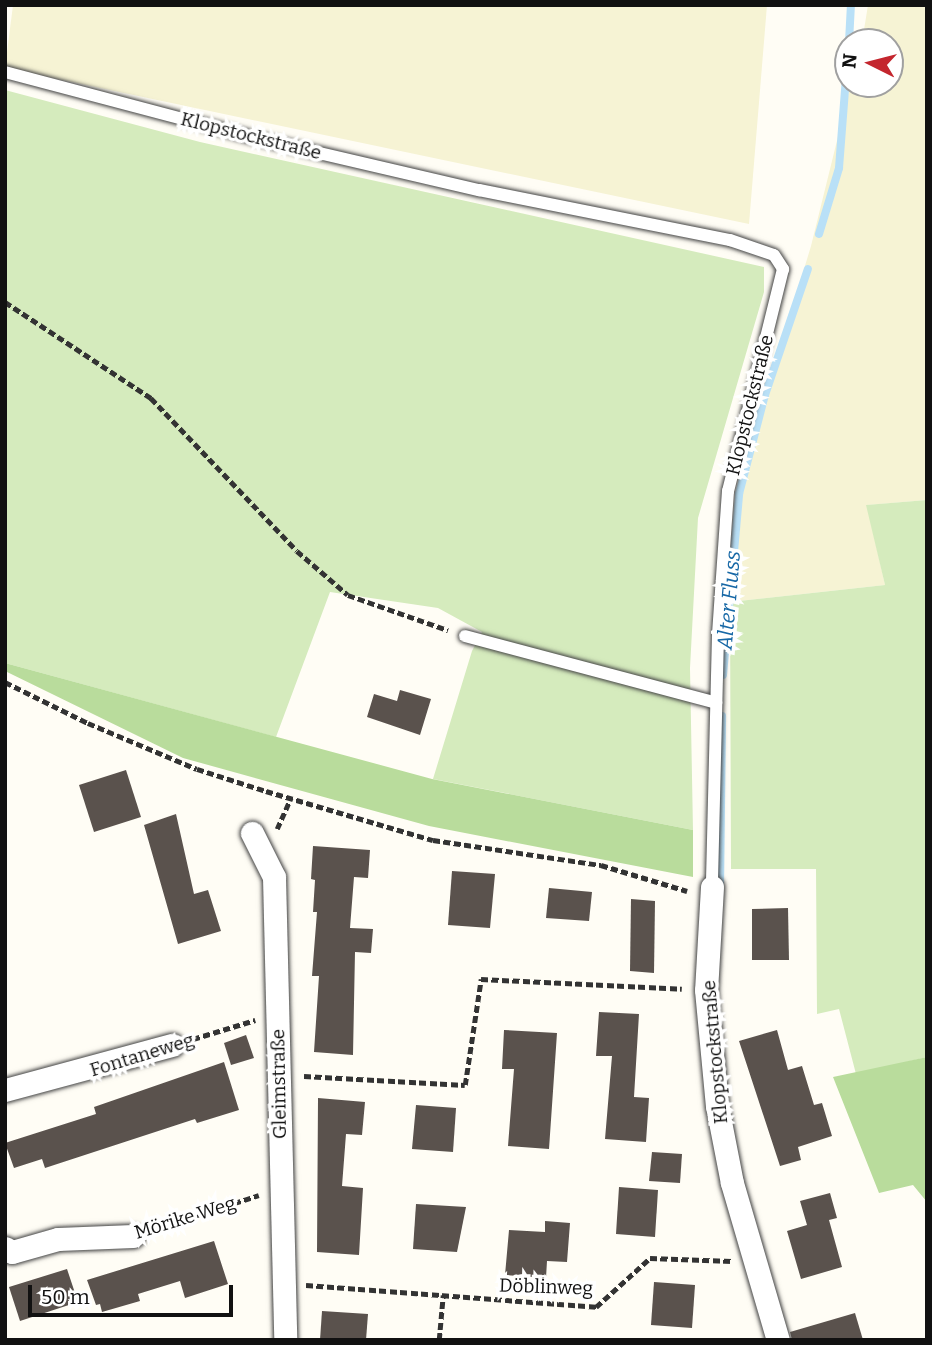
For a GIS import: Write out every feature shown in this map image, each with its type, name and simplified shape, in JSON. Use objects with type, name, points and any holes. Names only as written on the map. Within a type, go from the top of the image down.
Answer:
[{"type":"street","name":"Gleimstraße","points":[[252,833],[274,877],[285,1340]]},
{"type":"street","name":"Klopstockstraße","points":[[712,892],[706,990],[717,1107],[732,1183],[778,1340]]},
{"type":"street","name":"Fontaneweg","points":[[5,1090],[172,1045]]},
{"type":"street","name":"Mörike Weg","points":[[5,1248],[12,1252],[58,1239],[133,1236]]},
{"type":"lane","name":"Klopstockstraße","points":[[5,72],[258,139],[479,190],[730,240],[774,255],[783,269],[728,492],[716,703],[712,892]]},
{"type":"lane","points":[[465,636],[716,703]]},
{"type":"path","points":[[5,302],[151,398],[297,551],[348,595],[465,636]]},
{"type":"path","points":[[5,682],[136,744],[266,791],[433,840],[601,865],[712,892]]},
{"type":"path","points":[[278,1074],[465,1085],[481,979],[706,990]]},
{"type":"path","name":"Fontaneweg","points":[[172,1045],[277,1014]]},
{"type":"path","name":"Mörike Weg","points":[[133,1236],[282,1188]]},
{"type":"path","name":"Döblinweg","points":[[284,1283],[597,1307],[650,1258],[755,1262]]},
{"type":"path","points":[[439,1340],[443,1295]]},
{"type":"shaded area","points":[[13,5],[767,5],[749,224],[5,68]]},
{"type":"shaded area","points":[[868,5],[927,5],[927,500],[867,505],[885,585],[730,602],[737,490],[811,246],[848,98],[904,98],[904,28],[864,28]]},
{"type":"green space","points":[[5,90],[200,142],[764,267],[764,292],[698,518],[690,668],[693,830],[433,779],[472,651],[482,632],[438,608],[330,592],[276,737],[5,663]]},
{"type":"green space","points":[[927,500],[927,1057],[856,1074],[839,1009],[817,1014],[816,869],[731,869],[730,602],[885,585],[866,505]]},
{"type":"green space","points":[[5,663],[432,779],[693,830],[693,877],[429,826],[183,758],[5,671]]},
{"type":"green space","points":[[927,1057],[927,1202],[913,1185],[879,1193],[833,1077]]},
{"type":"building","points":[[400,690],[431,699],[420,735],[367,717],[374,694],[397,701]]},
{"type":"building","points":[[126,770],[141,817],[94,832],[79,785]]},
{"type":"building","points":[[176,814],[194,894],[208,890],[221,931],[178,944],[144,825]]},
{"type":"building","points":[[313,846],[370,850],[368,878],[354,877],[350,928],[373,929],[371,953],[355,952],[353,1055],[314,1052],[319,976],[312,976],[317,912],[313,912],[315,880],[311,879]]},
{"type":"building","points":[[452,871],[495,874],[490,928],[448,925]]},
{"type":"building","points":[[549,888],[592,892],[589,921],[546,918]]},
{"type":"building","points":[[631,899],[655,901],[654,973],[630,971]]},
{"type":"building","points":[[788,908],[789,960],[752,960],[752,909]]},
{"type":"building","points":[[599,1012],[639,1014],[634,1097],[649,1098],[646,1142],[605,1139],[612,1056],[596,1056]]},
{"type":"building","points":[[504,1030],[557,1033],[549,1149],[508,1146],[514,1069],[502,1069]]},
{"type":"building","points":[[777,1030],[788,1070],[802,1066],[814,1105],[822,1103],[832,1136],[798,1147],[801,1160],[780,1166],[739,1041]]},
{"type":"building","points":[[246,1035],[254,1058],[231,1065],[224,1043]]},
{"type":"building","points":[[224,1062],[239,1110],[197,1123],[195,1119],[45,1168],[42,1159],[14,1168],[5,1143],[96,1114],[94,1107]]},
{"type":"building","points":[[318,1098],[365,1102],[362,1135],[346,1134],[342,1186],[363,1188],[359,1255],[317,1252]]},
{"type":"building","points":[[416,1105],[456,1108],[453,1152],[412,1149]]},
{"type":"building","points":[[652,1152],[682,1154],[680,1183],[649,1181]]},
{"type":"building","points":[[619,1187],[658,1190],[655,1237],[616,1234]]},
{"type":"building","points":[[830,1193],[837,1218],[829,1220],[842,1267],[801,1279],[787,1231],[807,1225],[800,1201]]},
{"type":"building","points":[[416,1204],[466,1207],[457,1252],[413,1249]]},
{"type":"building","points":[[545,1221],[570,1223],[567,1262],[547,1261],[546,1278],[505,1275],[509,1230],[545,1232]]},
{"type":"building","points":[[214,1241],[228,1284],[185,1298],[180,1281],[138,1294],[140,1301],[102,1312],[100,1304],[96,1305],[87,1280]]},
{"type":"building","points":[[67,1269],[78,1302],[20,1321],[9,1287]]},
{"type":"building","points":[[654,1282],[695,1285],[692,1328],[651,1325]]},
{"type":"building","points":[[322,1311],[368,1314],[366,1340],[320,1340]]},
{"type":"building","points":[[855,1313],[863,1340],[792,1340],[790,1332]]},
{"type":"waterway","points":[[850,28],[851,5]]},
{"type":"waterway","points":[[819,234],[839,168],[844,98]]},
{"type":"waterway","name":"Alter Fluss","points":[[723,675],[739,494],[765,395],[808,269]]},
{"type":"waterway","name":"Alter Fluss","points":[[720,889],[722,716]]}]
